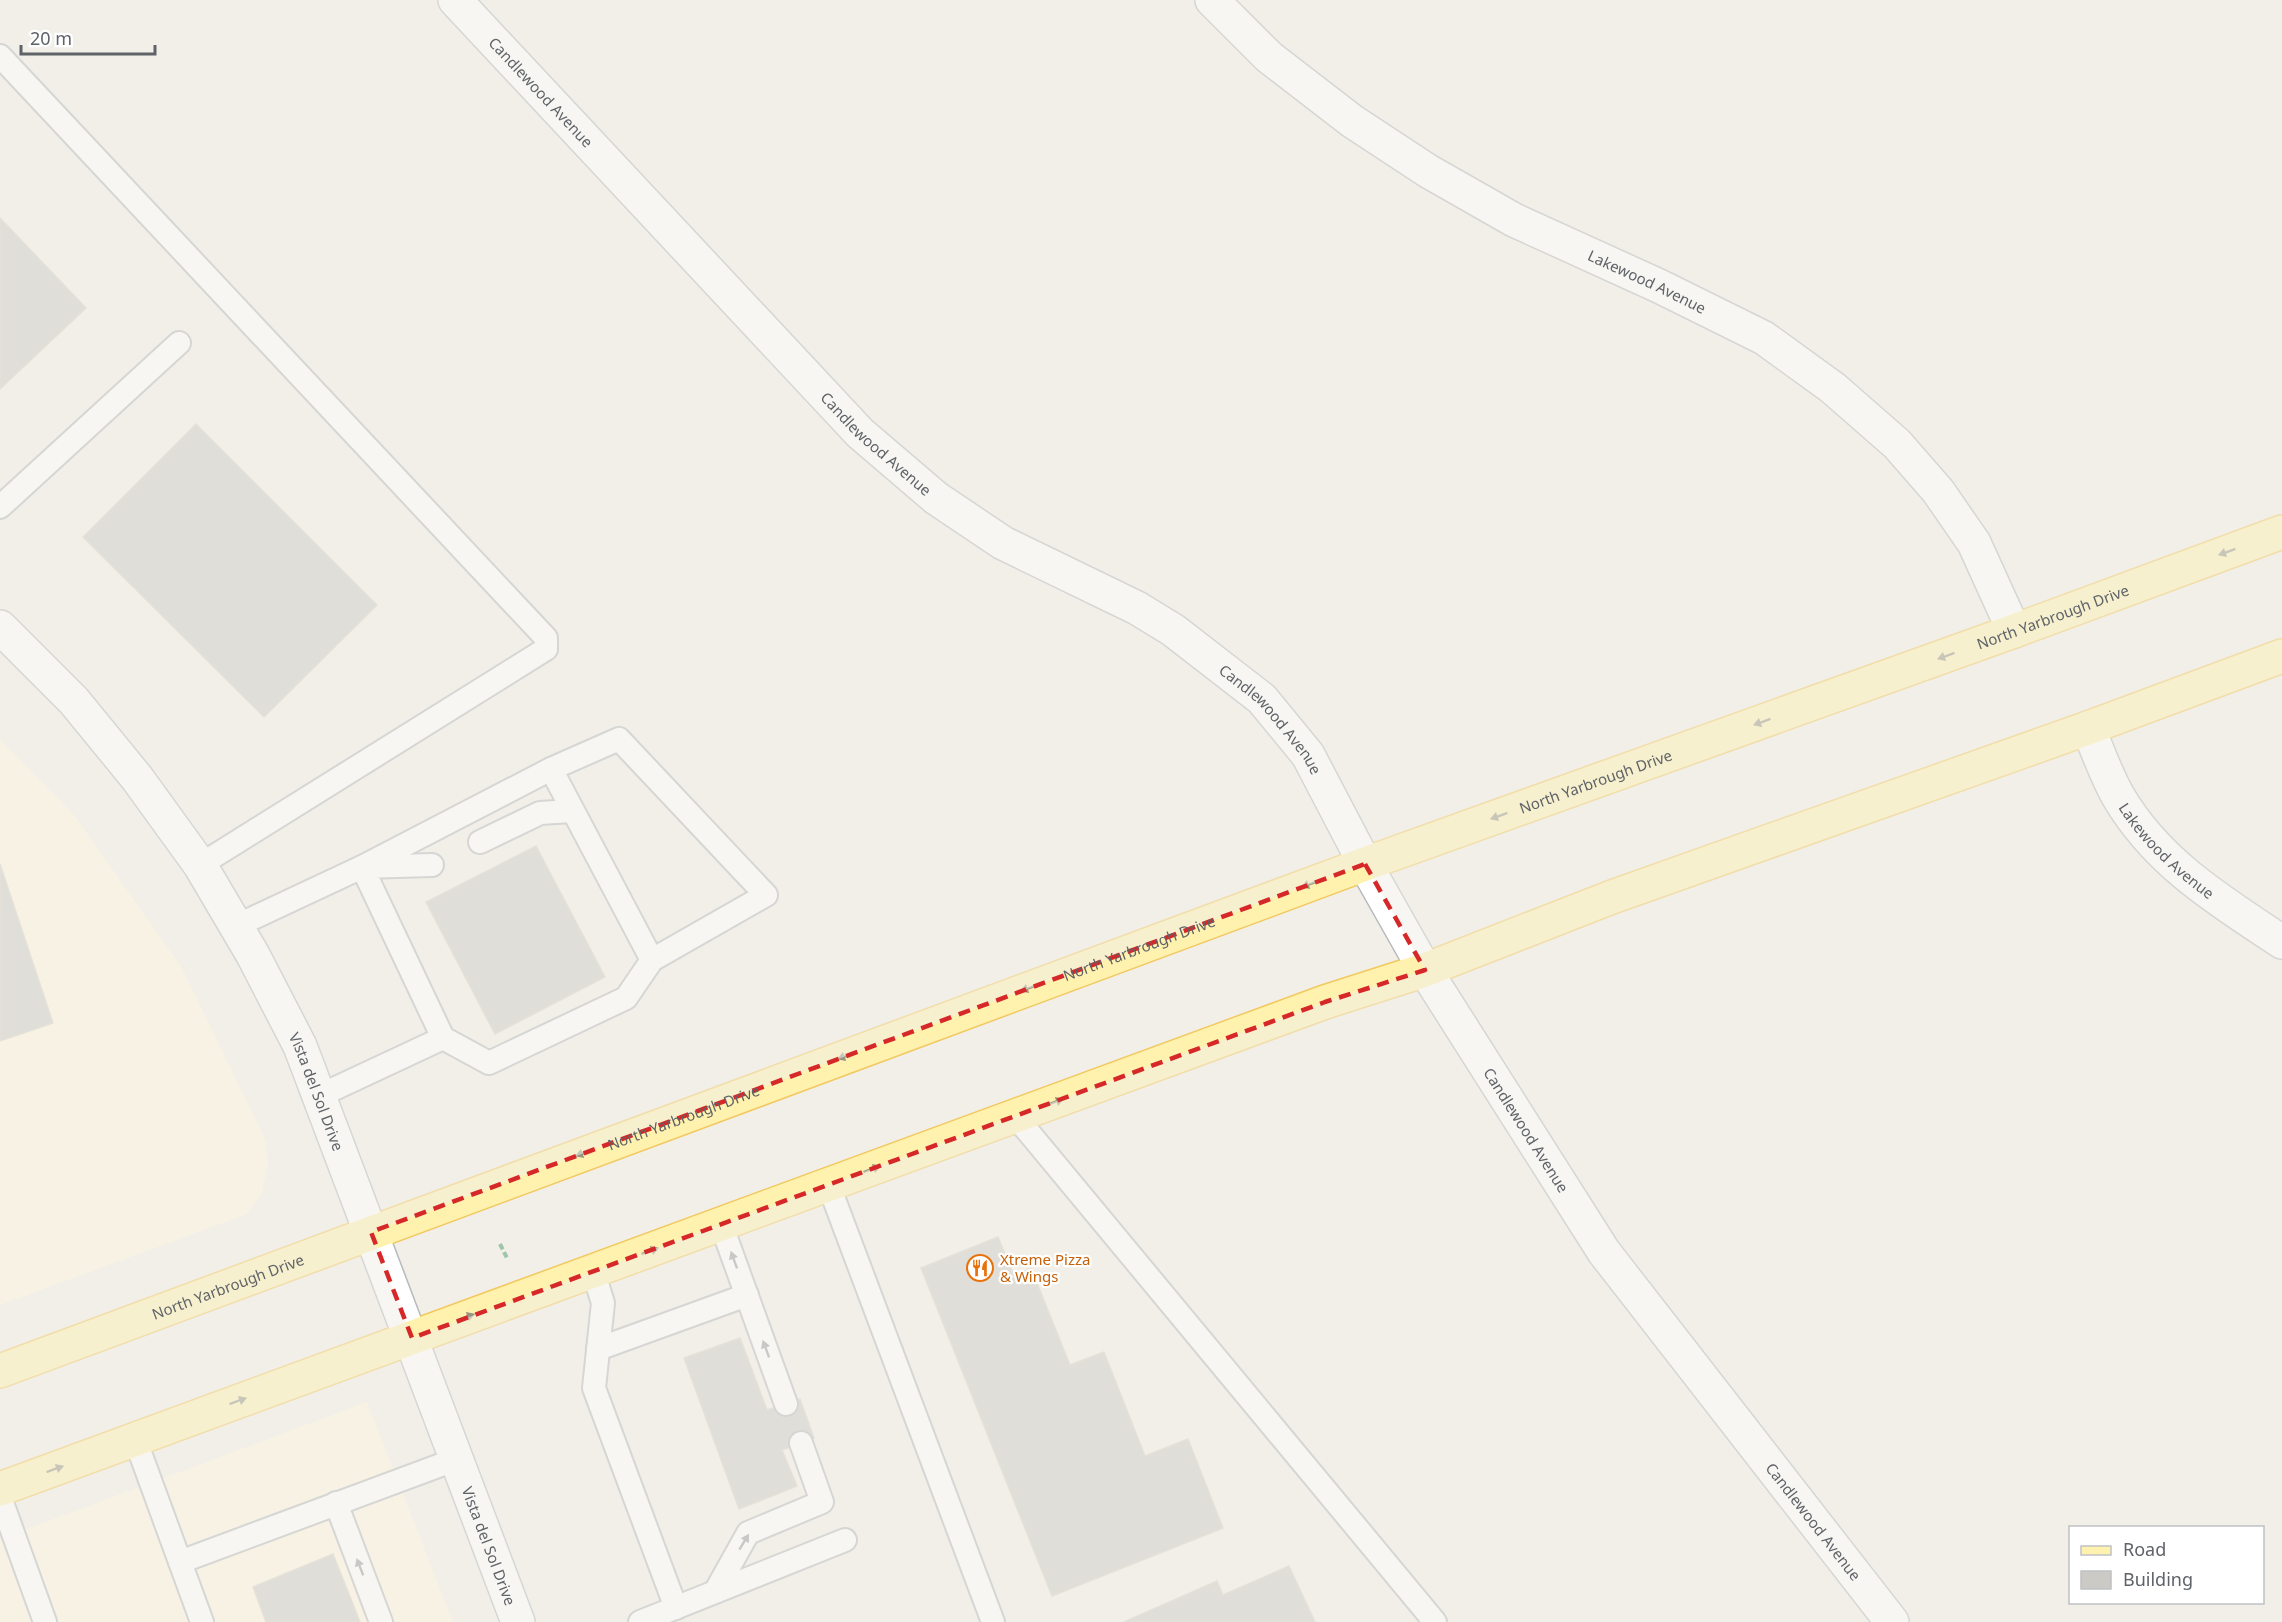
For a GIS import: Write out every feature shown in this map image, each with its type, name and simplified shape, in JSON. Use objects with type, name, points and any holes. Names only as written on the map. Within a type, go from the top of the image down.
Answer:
[{"type":"main road","name":"North Yarbrough Drive","points":[[0,1371],[1365,864],[2014,631],[2282,532]]},
{"type":"main road","points":[[0,1489],[1325,1002],[1425,970],[1612,897],[2088,728],[2282,656]]},
{"type":"street","name":"Candlewood Avenue","points":[[455,0],[860,433],[936,498],[1003,543],[1137,608],[1173,630],[1262,699],[1308,755],[1365,864],[1425,970],[1604,1252],[1892,1622]]},
{"type":"street","name":"Lakewood Avenue","points":[[1212,0],[1269,57],[1352,121],[1428,171],[1514,220],[1659,286],[1764,338],[1833,388],[1897,444],[1938,491],[1974,543],[2014,631]]},
{"type":"street","name":"Vista del Sol Drive","points":[[0,627],[74,701],[138,778],[200,865],[236,926],[300,1046],[518,1622]]},
{"type":"street","name":"Lakewood Avenue","points":[[2088,728],[2117,795],[2148,840],[2201,888],[2282,942]]},
{"type":"lane","points":[[0,56],[546,638],[546,649],[200,865]]},
{"type":"lane","points":[[0,507],[179,343]]},
{"type":"lane","points":[[236,926],[362,867],[551,769],[619,739],[766,895],[652,960],[626,998],[489,1063],[443,1038],[362,867]]},
{"type":"lane","points":[[551,769],[652,960]]},
{"type":"lane","points":[[480,842],[540,813],[572,811]]},
{"type":"lane","points":[[362,867],[432,865]]},
{"type":"lane","points":[[319,1096],[443,1038]]},
{"type":"lane","points":[[1016,1117],[1435,1622]]},
{"type":"lane","points":[[829,1185],[993,1622]]},
{"type":"lane","points":[[722,1224],[786,1404]]},
{"type":"lane","points":[[593,1271],[603,1303],[594,1388],[676,1608]]},
{"type":"lane","points":[[598,1349],[747,1295]]},
{"type":"lane","points":[[135,1439],[202,1622]]},
{"type":"lane","points":[[715,1592],[748,1533],[822,1502],[801,1443]]},
{"type":"lane","points":[[180,1562],[457,1459]]},
{"type":"lane","points":[[0,1497],[45,1622]]},
{"type":"lane","points":[[336,1503],[381,1622]]},
{"type":"lane","points":[[640,1622],[845,1540]]},
{"type":"path","points":[[500,1244],[509,1262]]},
{"type":"highlighted area","points":[[1365,864],[1425,970],[1325,1002],[412,1338],[371,1232]]},
{"type":"shaded area","points":[[0,740],[74,815],[182,968],[266,1141],[268,1166],[262,1192],[247,1214],[0,1305]]},
{"type":"shaded area","points":[[367,1402],[453,1622],[0,1622],[0,1539]]},
{"type":"building","points":[[0,218],[86,308],[0,389]]},
{"type":"building","points":[[196,424],[377,605],[264,717],[83,537]]},
{"type":"building","points":[[536,846],[605,977],[495,1034],[426,902]]},
{"type":"building","points":[[0,864],[53,1023],[0,1041]]},
{"type":"building","points":[[998,1237],[1014,1276],[1031,1268],[1070,1365],[1104,1352],[1145,1456],[1188,1439],[1223,1528],[1052,1596],[921,1268]]},
{"type":"building","points":[[740,1338],[767,1410],[800,1399],[814,1438],[782,1450],[797,1486],[739,1509],[684,1358]]},
{"type":"building","points":[[333,1554],[360,1622],[266,1622],[253,1587]]},
{"type":"building","points":[[1289,1566],[1315,1622],[1124,1622],[1217,1581],[1223,1595]]},
{"type":"place","name":"Xtreme Pizza & Wings","points":[[980,1268]]}]
